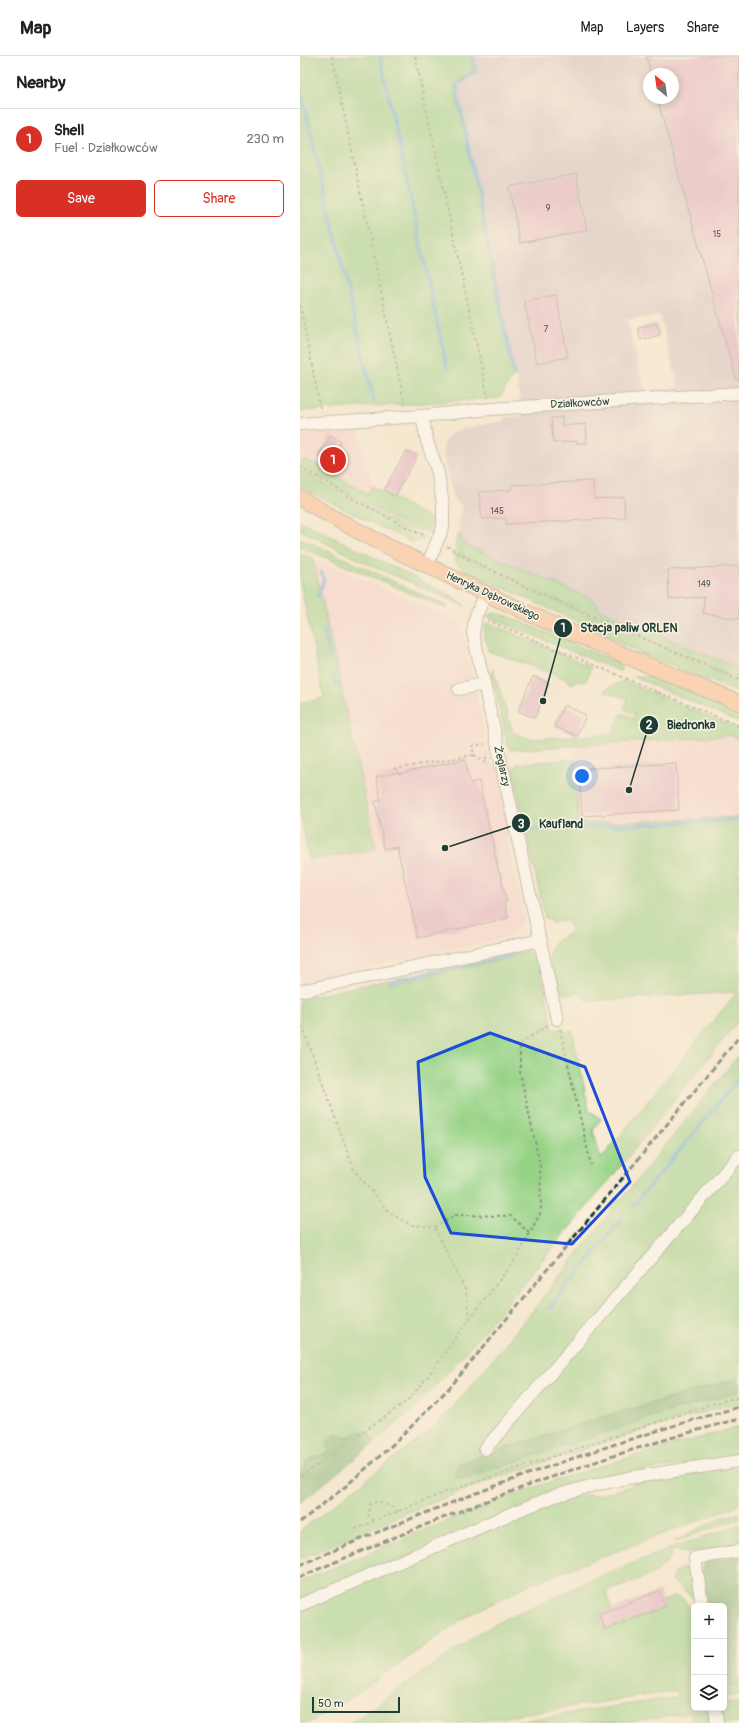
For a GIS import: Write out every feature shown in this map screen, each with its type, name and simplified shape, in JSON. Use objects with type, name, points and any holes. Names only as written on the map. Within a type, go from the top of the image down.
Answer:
[{"type":"main road","name":"Henryka Dąbrowskiego","points":[[300,498],[338,521],[486,594],[636,660],[739,703]]},
{"type":"main road","name":"Henryka Dąbrowskiego","points":[[300,510],[338,521]]},
{"type":"street","name":"Działkowców","points":[[300,424],[422,416],[490,409],[739,393]]},
{"type":"street","points":[[422,416],[427,441],[438,473],[443,505],[443,527],[427,566]]},
{"type":"street","name":"Żeglarzy","points":[[486,594],[476,615],[473,633],[557,1019]]},
{"type":"street","points":[[459,689],[484,684]]},
{"type":"street","points":[[300,991],[541,940]]},
{"type":"street","points":[[485,1449],[739,1156]]},
{"type":"street","points":[[300,1605],[555,1496],[590,1486],[628,1478],[739,1461]]},
{"type":"street","points":[[702,1603],[696,1558],[739,1551]]},
{"type":"street","points":[[716,1711],[718,1723]]},
{"type":"path","points":[[332,56],[408,417]]},
{"type":"path","points":[[415,56],[490,409]]},
{"type":"path","points":[[300,305],[323,423]]},
{"type":"path","points":[[300,467],[359,502],[534,591],[739,680]]},
{"type":"path","points":[[484,619],[739,726]]},
{"type":"path","points":[[394,769],[474,755],[486,763],[485,744],[490,743]]},
{"type":"path","points":[[474,755],[472,746],[484,744]]},
{"type":"path","points":[[300,1477],[407,1401],[430,1374],[452,1341],[517,1257],[541,1212],[540,1165],[520,1072],[520,1044],[557,1019],[591,1165]]},
{"type":"path","points":[[300,1020],[354,1170],[388,1211],[410,1225],[434,1227],[456,1215],[511,1216],[530,1233]]},
{"type":"path","points":[[434,1227],[466,1291],[470,1319]]},
{"type":"path","points":[[355,1529],[446,1492],[712,1404],[739,1397]]},
{"type":"path","points":[[374,1521],[368,1515],[370,1504],[378,1501],[399,1511]]},
{"type":"highlighted area","points":[[490,1033],[585,1067],[630,1182],[572,1244],[451,1233],[425,1177],[418,1062]]},
{"type":"shaded area","points":[[472,56],[739,56],[739,669],[596,609],[598,605],[591,599],[463,544],[458,521],[462,506],[453,499],[443,453],[444,443],[450,434],[460,429],[505,421],[505,417],[522,416],[515,372],[454,85],[475,69]],"holes":[[[660,316],[678,387],[645,390],[627,320]]]},
{"type":"shaded area","points":[[358,426],[373,486],[369,494],[317,465],[306,460],[300,461],[300,431]]},
{"type":"shaded area","points":[[313,558],[460,621],[492,766],[573,759],[573,745],[732,735],[739,739],[739,817],[505,827],[524,917],[511,937],[300,982],[300,862],[376,849]]},
{"type":"green space","points":[[300,56],[470,56],[473,70],[454,85],[515,372],[500,398],[300,411]]},
{"type":"green space","points":[[306,460],[368,494],[373,486],[432,520],[429,532],[413,529],[353,497],[300,466],[300,461]]},
{"type":"green space","points":[[300,469],[346,496],[425,538],[419,541],[411,542],[300,487]]},
{"type":"green space","points":[[300,521],[452,596],[465,606],[366,563],[300,530]]},
{"type":"green space","points":[[460,533],[463,544],[591,599],[598,605],[597,609],[739,669],[739,678],[537,591],[459,553],[455,548],[457,536]]},
{"type":"green space","points":[[300,538],[447,606],[446,608],[300,547]]},
{"type":"green space","points":[[452,551],[519,585],[739,681],[739,693],[624,646],[603,633],[466,571],[456,563]]},
{"type":"green space","points":[[300,553],[313,558],[376,849],[309,860],[300,811],[300,703],[324,698],[300,582]]},
{"type":"green space","points":[[494,613],[507,616],[621,664],[622,669],[619,671],[487,616]]},
{"type":"green space","points":[[489,623],[591,667],[586,681],[573,682],[572,684],[560,676],[488,651],[488,645],[484,636],[485,625]]},
{"type":"green space","points":[[493,669],[513,733],[531,739],[612,734],[622,713],[633,718],[635,714],[624,709],[628,699],[604,691],[624,681],[739,729],[739,739],[732,735],[510,750],[491,672]]},
{"type":"green space","points":[[634,677],[654,677],[739,713],[739,722]]},
{"type":"green space","points":[[574,759],[579,824],[739,817],[739,1020],[606,1184],[465,1353],[415,1408],[374,1443],[374,1440],[368,1432],[348,1437],[336,1434],[329,1448],[331,1450],[322,1456],[312,1458],[304,1471],[300,1474],[300,999],[388,980],[391,984],[514,957],[513,952],[521,951],[531,954],[538,961],[552,1027],[556,1030],[563,1028],[567,1033],[572,1030],[589,1110],[601,1119],[593,1130],[601,1159],[737,992],[587,1001],[578,992],[570,995],[564,994],[559,990],[554,977],[549,955],[550,950],[554,943],[572,932],[566,919],[553,923],[545,918],[513,771],[517,764]]},
{"type":"green space","points":[[739,1055],[739,1402],[629,1435],[496,1478],[404,1514],[300,1559],[300,1531],[432,1429],[455,1405],[539,1303],[612,1210],[610,1206],[617,1197],[621,1200]]},
{"type":"green space","points":[[739,1378],[739,1392],[664,1413],[462,1479],[456,1477],[456,1472],[460,1463],[593,1420]]},
{"type":"green space","points":[[739,1427],[739,1456],[616,1475],[300,1599],[300,1582],[461,1515],[571,1475]]},
{"type":"green space","points":[[361,1431],[368,1432],[374,1440],[374,1443],[300,1503],[300,1474],[304,1471],[307,1461],[330,1452],[331,1450],[328,1447],[328,1440],[336,1434],[348,1437]]},
{"type":"green space","points":[[739,1467],[739,1505],[530,1584],[462,1619],[357,1694],[314,1720],[308,1723],[300,1723],[300,1608],[541,1506],[581,1495],[599,1495],[630,1486],[634,1482]]},
{"type":"green space","points":[[739,1513],[739,1519],[673,1542],[720,1518]]},
{"type":"green space","points":[[739,1525],[739,1545],[687,1553],[673,1549],[668,1561],[656,1572],[636,1581],[610,1589],[606,1594],[612,1609],[599,1614],[605,1630],[665,1607],[663,1601],[676,1596],[684,1600],[691,1609],[691,1711],[708,1711],[710,1723],[685,1723],[693,1721],[691,1713],[628,1723],[505,1723],[677,1697],[676,1691],[459,1723],[351,1723],[481,1632],[509,1617],[608,1573],[677,1546]]},
{"type":"green space","points":[[739,1556],[739,1687],[727,1684],[727,1603],[707,1603],[702,1569],[703,1564],[711,1560]]},
{"type":"green space","points":[[682,1568],[690,1568],[695,1600],[672,1580],[674,1573]]},
{"type":"green space","points":[[727,1684],[739,1687],[739,1694],[727,1696]]},
{"type":"green space","points":[[739,1701],[739,1723],[721,1723],[719,1711],[727,1711],[727,1703]]},
{"type":"building","points":[[646,56],[739,56],[739,379],[736,379],[659,104],[679,104],[679,68],[649,68]]},
{"type":"building","points":[[576,174],[587,230],[520,243],[509,187]]},
{"type":"building","points":[[556,295],[568,357],[537,363],[524,301]]},
{"type":"building","points":[[657,323],[660,335],[641,340],[638,328]]},
{"type":"building","points":[[562,417],[562,426],[586,424],[587,443],[577,443],[577,441],[553,443],[551,418]]},
{"type":"building","points":[[331,435],[341,442],[329,462],[318,456]]},
{"type":"building","points":[[406,451],[417,456],[395,496],[384,490]]},
{"type":"building","points":[[593,481],[594,499],[624,497],[625,518],[506,524],[506,518],[482,519],[479,492],[511,490],[511,485]]},
{"type":"building","points":[[739,566],[739,619],[703,613],[704,597],[669,599],[668,570]]},
{"type":"building","points":[[533,676],[549,683],[535,718],[518,711]]},
{"type":"building","points":[[564,705],[586,715],[577,736],[554,726]]},
{"type":"building","points":[[465,759],[470,783],[479,781],[499,873],[507,902],[504,902],[508,918],[418,938],[397,846],[385,849],[375,801],[381,800],[376,777],[398,772],[398,774]]},
{"type":"building","points":[[676,763],[679,810],[582,816],[579,769]]},
{"type":"building","points":[[659,1591],[665,1607],[605,1630],[599,1614]]},
{"type":"waterway","points":[[380,56],[447,368]]},
{"type":"waterway","points":[[473,56],[476,70],[457,85],[457,89],[514,376]]},
{"type":"waterway","points":[[300,87],[374,402]]},
{"type":"waterway","points":[[318,596],[323,581],[321,572]]},
{"type":"waterway","points":[[324,630],[329,655]]},
{"type":"waterway","points":[[334,678],[336,685]]},
{"type":"waterway","points":[[529,830],[739,820]]},
{"type":"waterway","points":[[391,981],[511,955]]},
{"type":"waterway","points":[[633,1206],[739,1078]]},
{"type":"waterway","points":[[549,1308],[622,1219]]},
{"type":"railway","points":[[300,1522],[346,1486],[399,1439],[452,1385],[739,1037]]},
{"type":"railway","points":[[300,1565],[408,1520],[517,1478],[627,1440],[739,1407]]},
{"type":"railway","points":[[300,1577],[462,1510],[571,1470],[683,1434],[739,1419]]},
{"type":"place","name":"Shell","points":[[333,460]]},
{"type":"place","name":"Stacja paliw ORLEN","points":[[543,701]]},
{"type":"place","name":"Biedronka","points":[[629,790]]},
{"type":"place","name":"Kaufland","points":[[445,848]]}]
